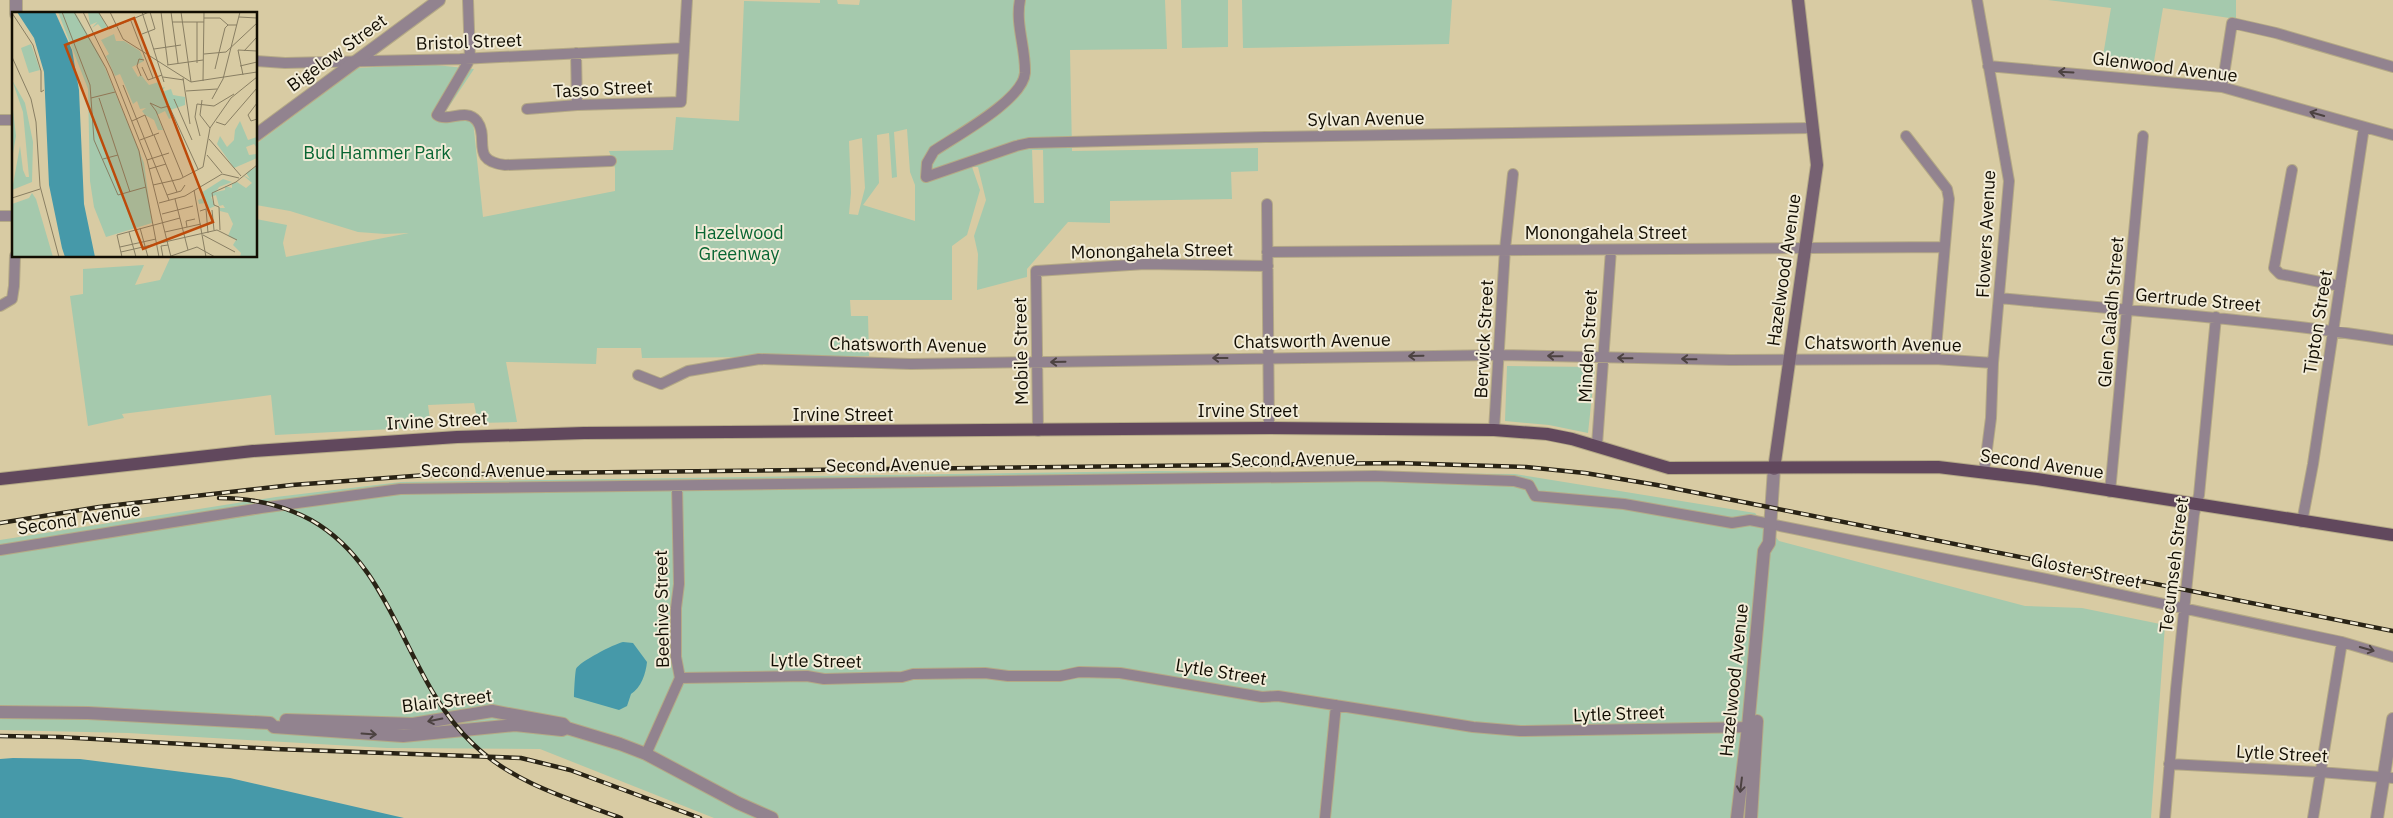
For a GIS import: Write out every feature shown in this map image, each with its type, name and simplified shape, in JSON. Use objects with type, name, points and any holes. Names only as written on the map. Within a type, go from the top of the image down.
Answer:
[{"type":"main road","name":"Hazelwood Avenue","points":[[1774,469],[1817,165],[1798,0]]},
{"type":"main road","name":"Irvine Street","points":[[0,479],[253,451],[457,437],[584,433],[1269,428],[1494,430],[1547,434],[1597,445],[1654,464],[1683,469]]},
{"type":"main road","name":"Second Avenue","points":[[1683,469],[1916,466],[1984,472],[2393,535]]},
{"type":"street","name":"Bigelow Street","points":[[258,134],[439,0]]},
{"type":"street","points":[[468,0],[470,59],[437,115],[438,117],[465,114],[472,117],[478,123],[483,154],[494,163],[611,161]]},
{"type":"street","points":[[684,48],[687,0]]},
{"type":"street","name":"Sylvan Avenue","points":[[1020,0],[1019,15],[1025,74],[1020,86],[1004,103],[934,151],[927,163],[926,177],[1030,143],[1812,128]]},
{"type":"street","name":"Flowers Avenue","points":[[1977,0],[2009,181],[1993,363],[1991,418],[1984,472]]},
{"type":"street","points":[[2222,86],[2232,23],[2276,33],[2393,66]]},
{"type":"street","name":"Bristol Street","points":[[258,61],[286,63],[470,59],[684,48]]},
{"type":"street","name":"Tasso Street","points":[[527,110],[681,102],[684,48]]},
{"type":"street","points":[[576,53],[578,106]]},
{"type":"street","name":"Glenwood Avenue","points":[[1988,66],[2222,86],[2393,135]]},
{"type":"street","name":"Tipton Street","points":[[2302,522],[2313,464],[2364,127]]},
{"type":"street","points":[[1906,136],[1947,189],[1949,200],[1935,359]]},
{"type":"street","name":"Glen Caladh Street","points":[[2110,492],[2143,136]]},
{"type":"street","points":[[2292,170],[2274,268],[2280,274],[2340,286]]},
{"type":"street","name":"Berwick Street","points":[[1494,430],[1500,355],[1504,249],[1513,174]]},
{"type":"street","points":[[1267,204],[1269,428]]},
{"type":"street","name":"Monongahela Street","points":[[1267,252],[1504,249],[1804,250],[1944,247]]},
{"type":"street","name":"Minden Street","points":[[1597,445],[1611,250]]},
{"type":"street","points":[[0,306],[12,299],[15,258]]},
{"type":"street","name":"Monongahela Street","points":[[1036,271],[1144,264],[1268,266]]},
{"type":"street","name":"Mobile Street","points":[[1036,271],[1038,431]]},
{"type":"street","name":"Gertrude Street","points":[[1999,298],[2332,329],[2393,340]]},
{"type":"street","name":"Tecumseh Street","points":[[2165,818],[2184,609],[2196,505],[2205,448],[2216,317]]},
{"type":"street","name":"Chatsworth Avenue","points":[[638,375],[661,384],[688,371],[759,359],[911,364],[1500,355],[1730,360],[1935,359],[1993,363]]},
{"type":"street","name":"Hazelwood Avenue","points":[[1737,818],[1752,727],[1772,552],[1768,546],[1774,469]]},
{"type":"street","name":"Second Avenue","points":[[0,550],[400,489],[1375,476],[1522,482],[1529,485],[1535,496],[1624,504],[1732,523],[1750,520],[1770,524]]},
{"type":"street","name":"Beehive Street","points":[[646,754],[680,678],[676,657],[676,608],[678,596],[677,486]]},
{"type":"street","name":"Gloster Street","points":[[1770,524],[2342,642],[2393,657]]},
{"type":"street","points":[[2313,818],[2342,642]]},
{"type":"street","name":"Lytle Street","points":[[680,678],[807,676],[824,679],[902,677],[913,674],[985,673],[1008,676],[1060,676],[1079,672],[1120,673],[1205,689],[1262,697],[1278,696],[1474,727],[1520,731],[1598,732],[1752,727]]},
{"type":"street","points":[[1325,818],[1336,705]]},
{"type":"street","name":"Blair Street","points":[[0,712],[88,713],[270,723],[275,719],[413,724],[492,711],[563,724],[567,728],[620,744],[646,754],[738,803],[772,818]]},
{"type":"street","points":[[2377,818],[2388,777],[2393,719]]},
{"type":"street","name":"Hazelwood Avenue","points":[[1751,818],[1752,727]]},
{"type":"street","name":"Lytle Street","points":[[2169,764],[2388,777]]},
{"type":"green space","name":"Hazelwood Greenway","points":[[820,0],[837,0],[838,4],[859,5],[860,0],[1165,0],[1167,49],[1070,50],[1072,151],[1258,148],[1258,171],[1231,172],[1232,199],[1110,201],[1110,223],[1068,222],[1027,269],[1027,277],[977,290],[978,254],[974,236],[986,200],[978,167],[972,167],[980,190],[967,235],[952,246],[952,300],[850,300],[851,316],[868,316],[869,356],[642,358],[641,348],[597,348],[596,364],[506,362],[517,422],[478,423],[474,403],[428,405],[431,427],[275,435],[271,395],[122,414],[124,418],[88,426],[70,296],[83,294],[83,269],[144,265],[135,285],[160,280],[170,258],[258,258],[258,219],[287,225],[283,243],[286,257],[409,233],[358,232],[290,211],[258,205],[258,143],[358,68],[426,64],[474,69],[446,111],[472,111],[483,217],[615,191],[615,168],[609,151],[673,150],[676,117],[739,121],[744,1],[820,3]],"holes":[[[907,129],[910,172],[915,185],[915,221],[863,205],[879,183],[877,135],[889,133],[892,178],[897,177],[894,132]],[[862,138],[865,188],[858,215],[849,214],[851,193],[849,141]],[[1032,150],[1043,150],[1044,203],[1034,203]]]},
{"type":"green space","points":[[1181,0],[1228,0],[1228,47],[1182,48]]},
{"type":"green space","points":[[1242,0],[1452,0],[1449,44],[1243,48]]},
{"type":"green space","points":[[2048,0],[2236,0],[2236,19],[2163,8],[2153,67],[2102,62],[2111,8]]},
{"type":"green space","points":[[1507,366],[1595,367],[1588,433],[1549,425],[1505,421]]},
{"type":"green space","points":[[1156,471],[1515,474],[1755,513],[1779,541],[2025,606],[2082,608],[2165,625],[2151,818],[714,818],[540,749],[387,748],[128,733],[0,730],[0,540],[276,497],[401,482]]},
{"type":"water","points":[[623,642],[633,643],[647,662],[642,680],[638,688],[631,694],[627,706],[619,710],[574,697],[576,669],[583,662]]},
{"type":"water","points":[[0,759],[80,759],[230,778],[404,818],[0,818]]},
{"type":"railway","points":[[0,523],[99,507],[292,485],[427,475],[1397,463],[1526,467],[1585,473],[1657,485],[2393,631]]},
{"type":"railway","points":[[219,498],[243,499],[278,506],[311,520],[340,541],[362,566],[381,595],[431,688],[450,718],[473,744],[489,758],[524,780],[562,797],[621,818]]},
{"type":"railway","points":[[0,736],[521,758],[570,770],[700,818]]},
{"type":"park label","name":"Bud Hammer Park","points":[[377,153]]}]
